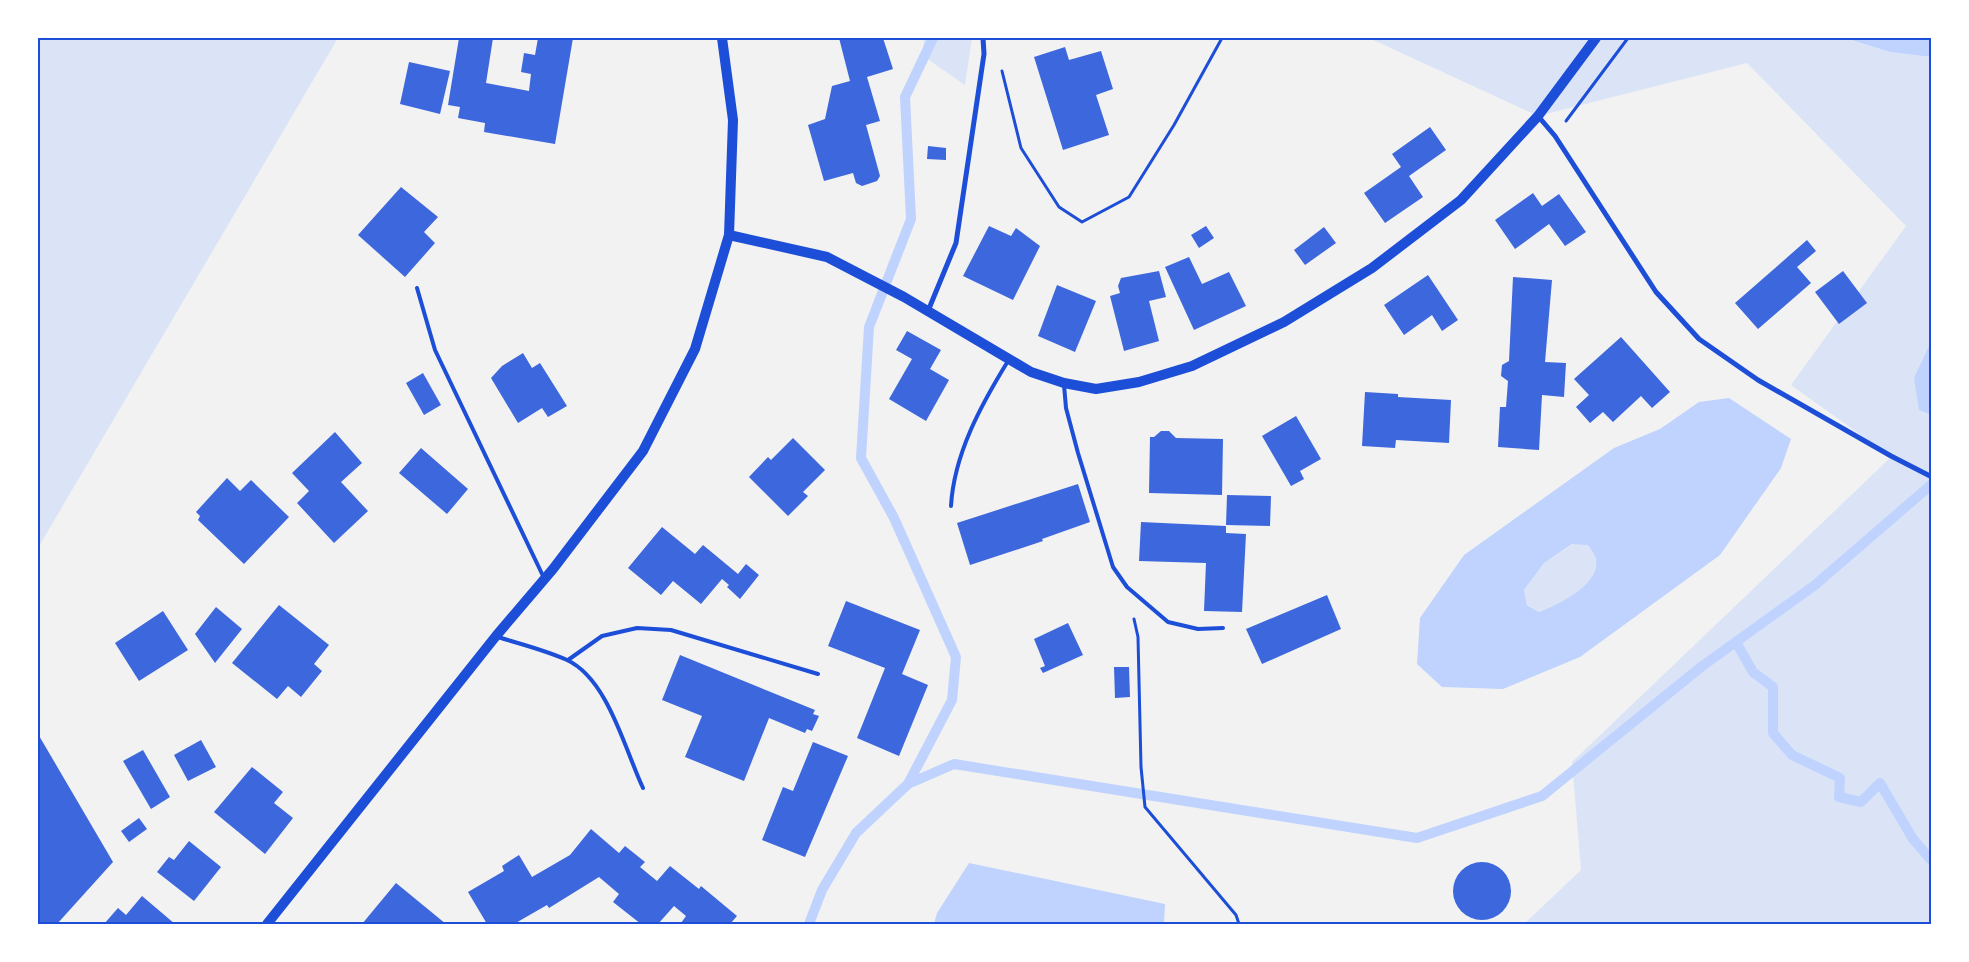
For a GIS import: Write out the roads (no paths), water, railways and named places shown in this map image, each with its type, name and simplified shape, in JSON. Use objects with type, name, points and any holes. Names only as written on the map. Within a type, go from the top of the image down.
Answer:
[{"type":"main road","points":[[267,924],[496,636],[545,580],[643,451],[695,349],[729,235],[733,120],[722,38]]},
{"type":"main road","points":[[729,235],[827,257],[904,297],[1032,372],[1064,383],[1096,389],[1139,382],[1192,366],[1284,322],[1372,268],[1462,200],[1538,116],[1596,38]]},
{"type":"street","points":[[928,311],[956,242],[984,54],[983,38]]},
{"type":"street","points":[[1538,116],[1555,136],[1656,292],[1699,339],[1758,380],[1891,456],[1932,477]]},
{"type":"lane","points":[[416,288],[435,350],[545,580]]},
{"type":"lane","points":[[950,506],[961,455],[987,396],[1009,359]]},
{"type":"lane","points":[[1064,383],[1066,408],[1094,510],[1113,567],[1127,588],[1168,622],[1198,629],[1223,628]]},
{"type":"lane","points":[[568,660],[602,636],[637,628],[671,630],[818,674]]},
{"type":"lane","points":[[496,636],[568,660],[593,679],[627,744],[632,766],[643,788]]},
{"type":"water","points":[[1845,38],[1931,38],[1931,57],[1890,52]]},
{"type":"water","points":[[1931,342],[1932,415],[1919,410],[1914,378]]},
{"type":"water","points":[[1729,398],[1791,439],[1781,468],[1720,555],[1580,657],[1503,689],[1442,687],[1417,664],[1420,618],[1464,555],[1614,448],[1660,429],[1699,402]],"holes":[[[1572,544],[1588,545],[1594,553],[1596,568],[1592,577],[1585,585],[1567,599],[1539,612],[1527,605],[1524,590],[1544,563]]]},
{"type":"water","points":[[969,863],[1165,904],[1164,924],[934,924],[937,913]]},
{"type":"waterway","points":[[908,784],[952,700],[956,657],[894,518],[861,458],[869,327],[911,219],[905,97],[933,38]]},
{"type":"waterway","points":[[809,924],[822,890],[856,833],[908,784],[954,764],[1417,838],[1542,796],[1701,667],[1815,585],[1932,484]]},
{"type":"waterway","points":[[1736,642],[1753,672],[1773,687],[1773,733],[1792,755],[1840,778],[1839,797],[1861,802],[1880,783],[1913,839],[1932,861]]}]
